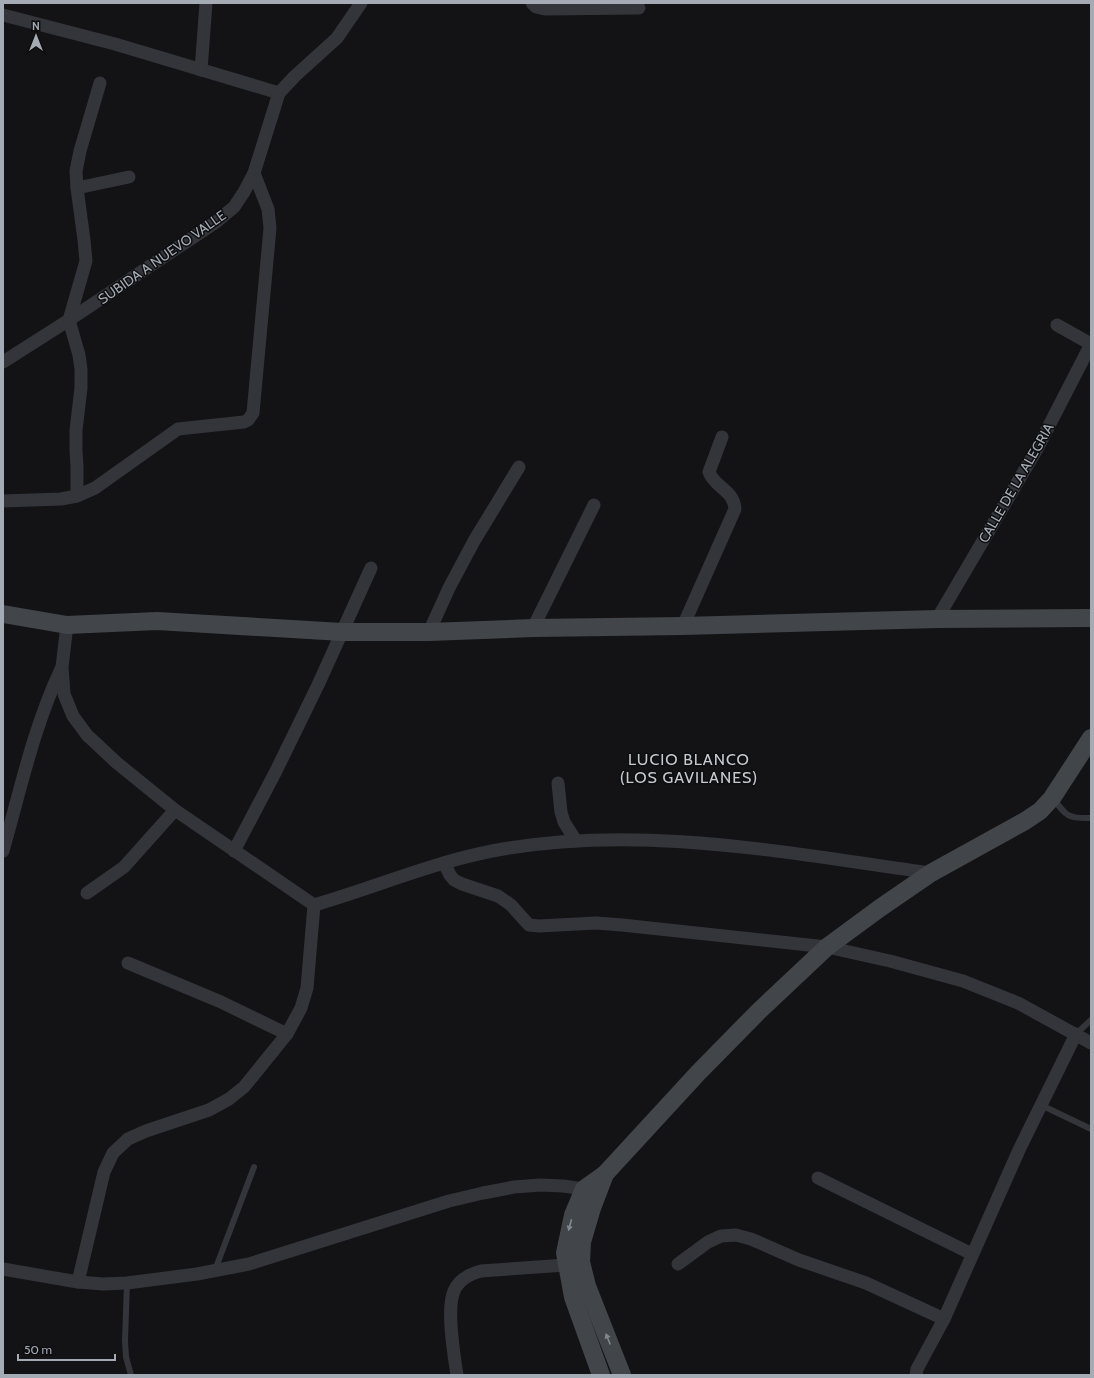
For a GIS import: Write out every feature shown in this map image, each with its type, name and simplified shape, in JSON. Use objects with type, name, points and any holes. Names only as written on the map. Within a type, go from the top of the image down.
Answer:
[{"type":"street","points":[[200,70],[206,3]]},
{"type":"street","name":"SUBIDA A NUEVO VALLE","points":[[3,362],[216,222],[234,207],[254,173],[279,93],[295,76],[337,38],[361,3]]},
{"type":"street","points":[[532,3],[536,7],[545,9],[639,8]]},
{"type":"street","points":[[3,15],[115,44],[279,93]]},
{"type":"street","points":[[77,496],[76,451],[81,369],[69,320],[86,262],[76,171],[80,151],[100,83]]},
{"type":"street","points":[[3,501],[61,499],[77,496],[95,488],[178,429],[244,422],[248,420],[253,413],[270,228],[268,209],[254,173]]},
{"type":"street","points":[[77,188],[129,177]]},
{"type":"street","points":[[1057,325],[1091,344]]},
{"type":"street","name":"CALLE DE LA ALEGRIA","points":[[938,619],[1037,449],[1091,344]]},
{"type":"street","points":[[683,626],[735,509],[735,500],[711,478],[709,472],[722,437]]},
{"type":"street","points":[[429,632],[449,588],[474,541],[519,467]]},
{"type":"street","points":[[534,628],[594,505]]},
{"type":"street","points":[[234,851],[276,771],[318,685],[371,568]]},
{"type":"street","points":[[3,614],[67,625],[157,621],[342,632],[429,632],[534,628],[683,626],[938,619],[1091,618]]},
{"type":"street","points":[[67,625],[62,667],[64,694],[73,716],[87,735],[117,763],[175,810],[314,906]]},
{"type":"street","points":[[3,851],[41,718],[50,692],[62,667]]},
{"type":"street","points":[[597,1370],[573,1297],[565,1253],[568,1232],[573,1215],[590,1192],[698,1073],[759,1011],[827,947],[931,873],[1025,821],[1040,811],[1052,798],[1091,738]]},
{"type":"street","points":[[558,783],[561,812],[564,822],[576,841]]},
{"type":"street","points":[[87,893],[124,867],[175,810]]},
{"type":"street","points":[[314,906],[444,863],[492,851],[538,844],[576,841],[633,839],[696,842],[931,873]]},
{"type":"street","points":[[444,863],[454,880],[498,896],[510,905],[529,925],[622,925],[827,947],[890,961],[963,981],[1018,1003],[1091,1043]]},
{"type":"street","points":[[78,1282],[104,1172],[113,1153],[128,1139],[146,1131],[209,1110],[229,1099],[244,1087],[287,1034],[301,1008],[307,988],[314,906]]},
{"type":"street","points":[[128,963],[221,1002],[287,1034]]},
{"type":"street","points":[[916,1375],[917,1369],[944,1319],[972,1254],[1041,1105],[1076,1034]]},
{"type":"street","points":[[818,1178],[972,1254]]},
{"type":"street","points":[[3,1269],[78,1282],[103,1284],[128,1283],[214,1271],[250,1264],[449,1201],[483,1193],[514,1187],[540,1185],[563,1186],[590,1192]]},
{"type":"street","points":[[590,1192],[592,1208],[582,1242],[581,1262],[587,1286],[622,1375]]},
{"type":"street","points":[[678,1264],[708,1242],[721,1236],[736,1235],[752,1239],[799,1260],[866,1284],[944,1319]]},
{"type":"street","points":[[457,1375],[451,1306],[454,1291],[461,1282],[468,1275],[481,1271],[566,1265]]},
{"type":"lane","points":[[1052,798],[1065,814],[1079,818],[1091,818]]},
{"type":"lane","points":[[1076,1034],[1091,1020]]},
{"type":"lane","points":[[1041,1105],[1091,1129]]},
{"type":"lane","points":[[214,1271],[254,1166]]},
{"type":"lane","points":[[128,1283],[125,1341],[131,1375]]},
{"type":"district","name":"LUCIO BLANCO (LOS GAVILANES)","points":[[689,768]]}]
